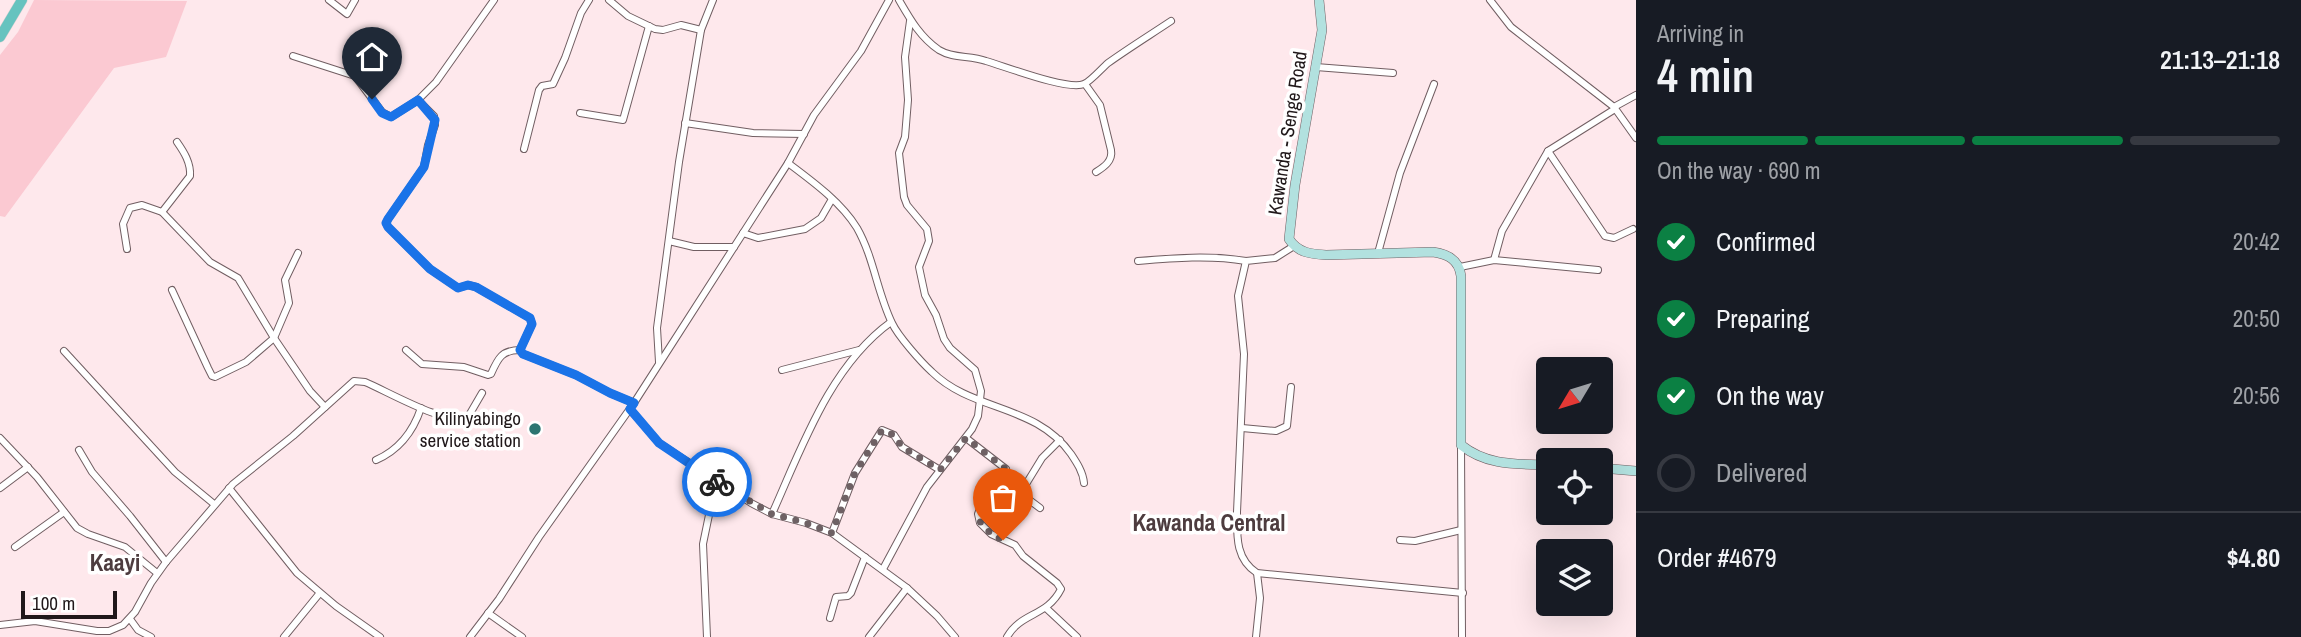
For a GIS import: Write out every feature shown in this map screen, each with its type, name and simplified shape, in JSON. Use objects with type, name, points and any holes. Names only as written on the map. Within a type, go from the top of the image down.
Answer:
[{"type":"main road","points":[[0,37],[22,0]]},
{"type":"street","points":[[329,0],[346,13],[355,0]]},
{"type":"street","points":[[293,57],[358,77],[386,116],[391,117],[418,100],[446,70],[494,0]]},
{"type":"street","points":[[524,149],[539,90],[553,84],[581,13],[589,0]]},
{"type":"street","points":[[609,0],[628,16],[660,30],[681,25],[701,30]]},
{"type":"street","points":[[659,362],[657,328],[685,123],[701,30],[713,0]]},
{"type":"street","points":[[470,637],[632,406],[788,163],[814,115],[861,51],[890,0]]},
{"type":"street","points":[[899,0],[909,20],[933,45],[952,56],[984,60],[1011,71],[1072,85],[1085,84],[1123,52],[1171,21]]},
{"type":"street","name":"Kawanda - Senge Road","points":[[1294,246],[1289,239],[1289,232],[1322,30],[1319,0]]},
{"type":"street","points":[[1490,0],[1501,17],[1517,33],[1614,108],[1636,138]]},
{"type":"street","points":[[883,569],[927,487],[966,438],[978,416],[981,391],[978,375],[944,339],[936,315],[925,295],[919,267],[929,241],[927,229],[907,205],[904,197],[899,153],[905,137],[908,100],[905,57],[909,20]]},
{"type":"street","points":[[580,113],[624,120],[649,26]]},
{"type":"street","points":[[1315,67],[1393,73]]},
{"type":"street","points":[[1085,84],[1105,117],[1112,156],[1096,173]]},
{"type":"street","points":[[1378,253],[1400,173],[1434,84]]},
{"type":"street","points":[[1494,260],[1502,231],[1548,151],[1555,144],[1636,95]]},
{"type":"street","points":[[418,100],[434,116],[435,125],[424,167],[388,219],[387,225],[442,278],[458,288],[468,285],[476,287],[530,318],[532,324],[520,350]]},
{"type":"street","points":[[685,123],[753,133],[804,134]]},
{"type":"street","points":[[162,212],[190,176],[185,154],[177,142]]},
{"type":"street","points":[[1548,151],[1605,236],[1614,238],[1633,229]]},
{"type":"street","points":[[788,163],[832,199],[850,218],[864,242],[891,322],[930,371],[964,394],[1039,424],[1060,440],[1084,475],[1084,483]]},
{"type":"street","points":[[743,233],[758,238],[805,229],[817,222],[832,199]]},
{"type":"street","points":[[127,249],[123,224],[130,208],[142,205],[162,212],[210,262],[240,280],[274,338],[310,391],[325,407]]},
{"type":"street","points":[[669,241],[694,247],[734,247]]},
{"type":"street","points":[[1138,261],[1200,257],[1246,261],[1275,258],[1294,246],[1309,253],[1326,255],[1441,253],[1454,260],[1460,267],[1462,637]]},
{"type":"street","points":[[172,290],[213,377],[246,362],[274,338],[289,303],[285,280],[298,253]]},
{"type":"street","points":[[1460,267],[1494,260],[1598,270]]},
{"type":"street","points":[[1246,261],[1238,296],[1243,340],[1237,538],[1240,554],[1248,567],[1257,573],[1463,593]]},
{"type":"street","points":[[772,514],[821,409],[846,367],[861,349],[891,322]]},
{"type":"street","points":[[782,370],[861,349]]},
{"type":"street","points":[[406,350],[422,364],[464,367],[488,375],[501,355],[520,350]]},
{"type":"street","points":[[520,350],[523,354],[576,375],[632,406],[659,443],[772,514],[832,533],[907,588],[955,637]]},
{"type":"street","points":[[64,351],[175,472],[214,504]]},
{"type":"street","points":[[0,625],[35,621],[80,633],[108,631],[124,625],[157,573],[229,488],[246,471],[293,436],[348,385],[358,380],[438,416],[464,420],[482,393]]},
{"type":"street","points":[[1242,428],[1276,431],[1287,426],[1292,387]]},
{"type":"street","points":[[376,460],[392,451],[410,433],[421,408]]},
{"type":"street","points":[[832,533],[855,473],[882,430],[894,435],[902,447],[940,470]]},
{"type":"street","points":[[0,438],[82,531],[125,547],[157,573]]},
{"type":"street","points":[[966,438],[1006,469],[981,506],[979,523],[990,534],[1014,545],[1023,556],[1059,585],[1060,591],[1046,608],[1015,626],[1007,637]]},
{"type":"street","points":[[1040,508],[1024,496],[1023,489],[1042,458],[1060,440]]},
{"type":"street","points":[[1461,445],[1471,454],[1501,464],[1536,465]]},
{"type":"street","points":[[79,450],[92,472],[166,562]]},
{"type":"street","points":[[0,488],[28,467]]},
{"type":"street","points":[[1613,469],[1636,471]]},
{"type":"street","points":[[707,637],[703,544],[716,481]]},
{"type":"street","points":[[229,488],[296,573],[319,594],[380,637]]},
{"type":"street","points":[[15,547],[64,512]]},
{"type":"street","points":[[1400,540],[1415,541],[1461,530]]},
{"type":"street","points":[[830,618],[836,597],[848,596],[851,593],[865,557]]},
{"type":"street","points":[[1256,637],[1260,598],[1257,573]]},
{"type":"street","points":[[869,637],[907,588]]},
{"type":"street","points":[[284,637],[319,594]]},
{"type":"street","points":[[1046,608],[1077,637]]},
{"type":"street","points":[[488,613],[522,637]]},
{"type":"street","points":[[130,619],[138,630],[151,637]]},
{"type":"shaded area","points":[[34,0],[187,1],[166,57],[114,68],[5,217],[0,216],[0,55],[18,32]]},
{"type":"way so far","points":[[717,482],[772,514],[832,533],[855,473],[882,430],[894,435],[902,447],[940,470],[966,438],[1006,469],[978,514],[979,523],[990,534],[1003,540]]},
{"type":"place","name":"Kilinyabingo service station","points":[[535,429]]},
{"type":"district","name":"Kawanda Central","points":[[1209,523]]},
{"type":"district","name":"Kaayi","points":[[115,563]]},
{"type":"route","points":[[372,99],[382,113],[391,117],[418,100],[435,120],[424,167],[388,219],[388,227],[442,278],[458,288],[468,285],[476,287],[530,318],[532,324],[520,352],[634,403],[630,409],[659,443],[717,482]]}]
